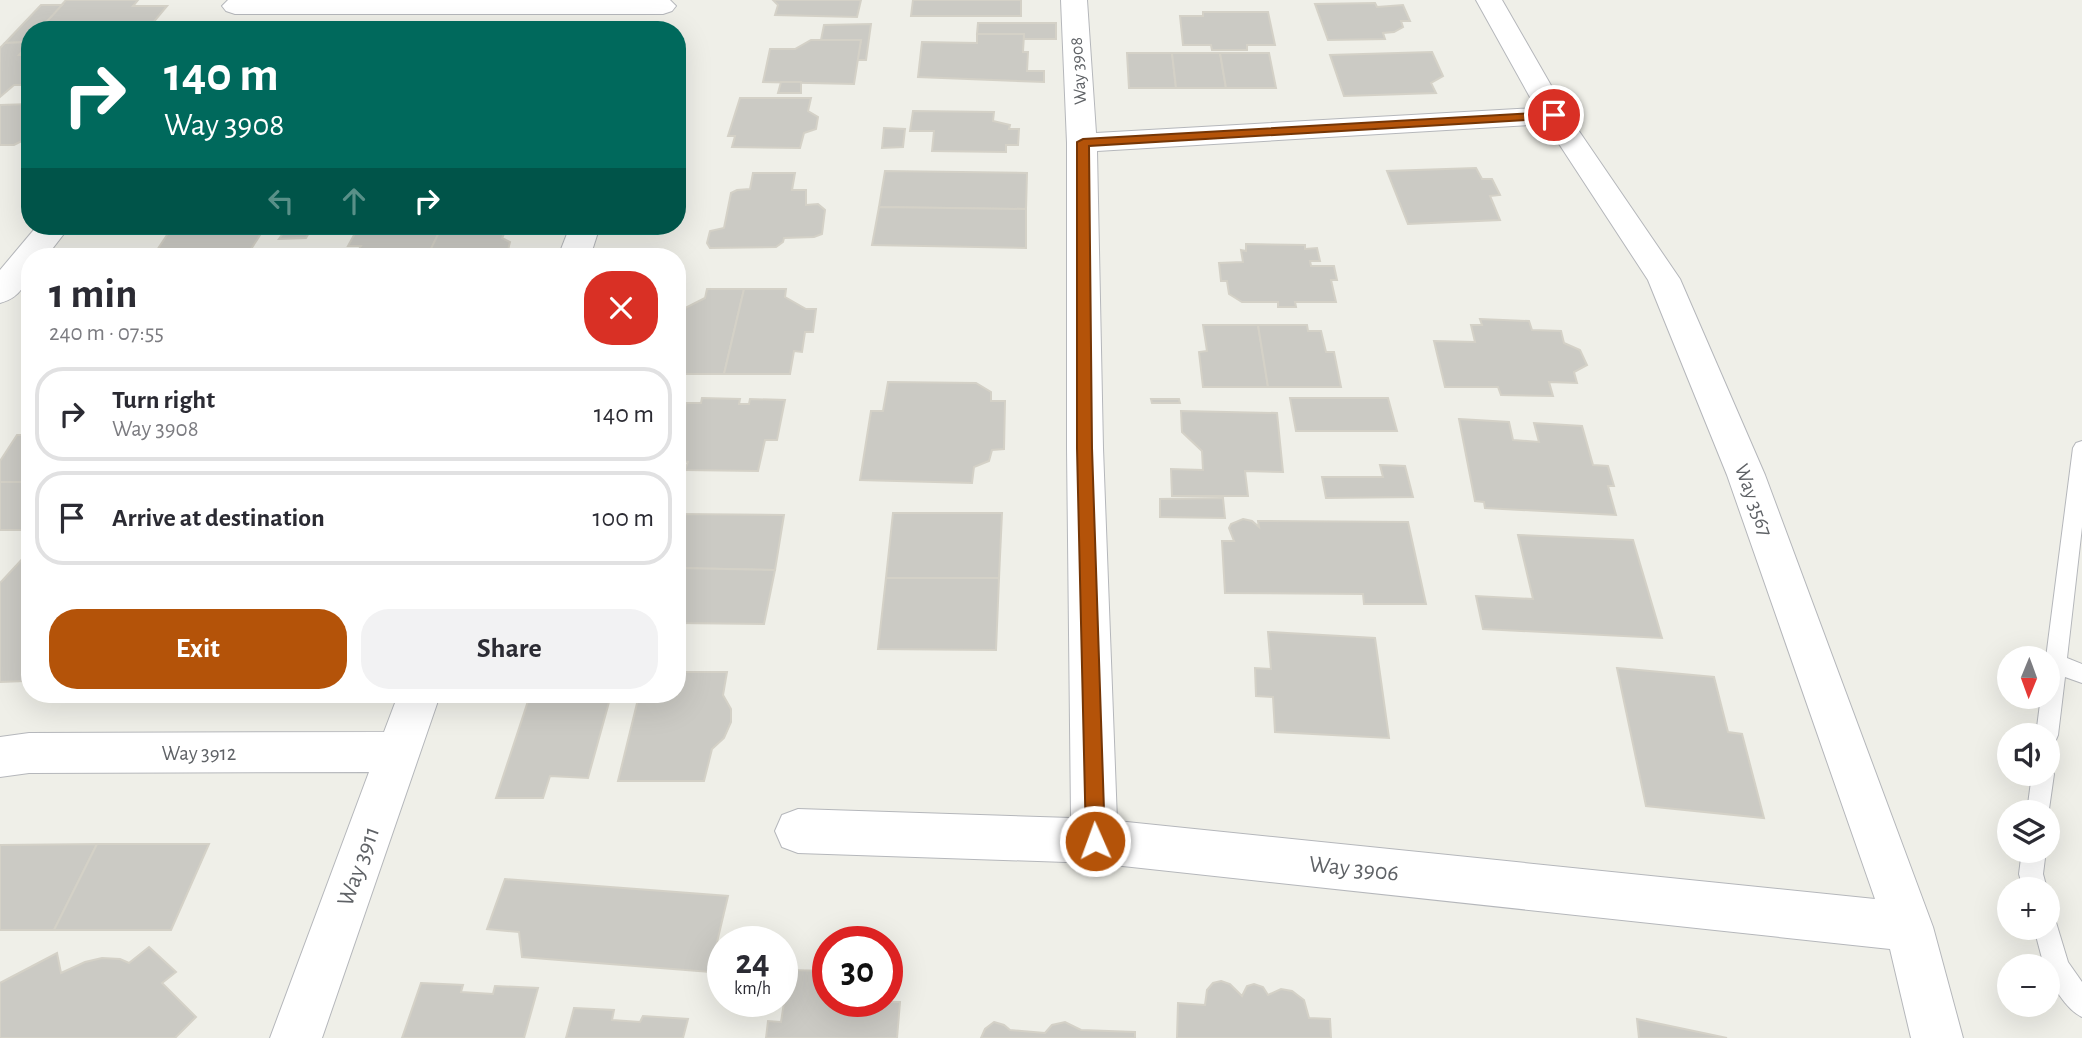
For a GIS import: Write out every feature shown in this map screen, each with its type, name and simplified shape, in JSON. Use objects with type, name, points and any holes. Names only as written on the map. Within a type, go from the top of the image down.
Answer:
[{"type":"street","name":"Way 3908","points":[[1074,0],[1083,142],[1084,448],[1095,841]]},
{"type":"street","name":"Way 3567","points":[[1489,0],[1554,115],[1664,279],[1746,475],[1909,927],[1937,1038]]},
{"type":"street","points":[[232,9],[661,12]]},
{"type":"street","points":[[1083,142],[1554,115]]},
{"type":"street","points":[[0,292],[21,266]]},
{"type":"street","name":"Way 3911","points":[[296,1038],[416,703]]},
{"type":"street","name":"Way 3912","points":[[0,757],[29,753],[398,752]]},
{"type":"street","name":"Way 3906","points":[[798,831],[1095,841],[1909,927]]},
{"type":"lane","points":[[2057,646],[2081,460]]},
{"type":"lane","points":[[2060,665],[2082,674]]},
{"type":"lane","points":[[2049,940],[2057,968],[2082,1004]]},
{"type":"building","points":[[66,0],[138,0],[133,6],[167,6],[154,21],[47,21]]},
{"type":"building","points":[[773,0],[861,0],[857,17],[775,15],[778,5]]},
{"type":"building","points":[[913,0],[1021,0],[1021,16],[911,16]]},
{"type":"building","points":[[1375,3],[1377,7],[1403,5],[1410,21],[1401,21],[1403,27],[1394,32],[1383,33],[1385,39],[1328,40],[1315,4]]},
{"type":"building","points":[[41,5],[62,5],[47,21],[26,21]]},
{"type":"building","points":[[1203,12],[1268,12],[1275,45],[1247,45],[1247,50],[1212,50],[1211,45],[1183,45],[1180,16],[1203,16]]},
{"type":"building","points":[[978,23],[1056,23],[1056,39],[1024,39],[1024,34],[977,34]]},
{"type":"building","points":[[871,24],[866,60],[857,60],[861,40],[821,40],[824,25]]},
{"type":"building","points":[[21,26],[21,42],[5,43]]},
{"type":"building","points":[[977,34],[1024,34],[1023,52],[1028,52],[1027,71],[1044,71],[1044,82],[918,77],[922,42],[977,43]]},
{"type":"building","points":[[811,40],[861,40],[854,84],[763,82],[770,49],[795,49]]},
{"type":"building","points":[[21,42],[21,85],[14,85],[0,97],[0,48],[5,43]]},
{"type":"building","points":[[1432,52],[1443,76],[1431,83],[1436,93],[1344,96],[1330,55]]},
{"type":"building","points":[[1127,53],[1172,53],[1176,88],[1129,88]]},
{"type":"building","points":[[1172,53],[1220,53],[1226,88],[1176,88]]},
{"type":"building","points":[[1220,53],[1269,53],[1276,88],[1226,88]]},
{"type":"building","points":[[781,82],[801,82],[801,93],[778,93]]},
{"type":"building","points":[[740,98],[811,98],[808,111],[818,117],[816,129],[804,133],[800,148],[732,147],[735,136],[728,136]]},
{"type":"building","points":[[21,104],[21,142],[14,145],[0,145],[0,105]]},
{"type":"building","points":[[913,111],[994,112],[993,121],[1010,125],[1009,129],[1019,129],[1018,145],[1006,145],[1006,152],[932,151],[934,131],[910,131]]},
{"type":"building","points":[[884,128],[905,129],[903,147],[882,148]]},
{"type":"building","points":[[1476,168],[1482,179],[1492,179],[1500,195],[1490,196],[1500,220],[1408,224],[1387,171]]},
{"type":"building","points":[[885,171],[1027,173],[1026,209],[879,207]]},
{"type":"building","points":[[753,173],[795,173],[792,190],[806,190],[806,205],[818,204],[825,210],[822,234],[814,237],[784,238],[776,247],[710,248],[707,243],[710,231],[724,228],[731,193],[750,189]]},
{"type":"building","points":[[879,207],[1026,209],[1026,248],[872,245]]},
{"type":"building","points":[[167,235],[260,235],[252,248],[158,248]]},
{"type":"building","points":[[282,235],[308,235],[306,238],[279,239]]},
{"type":"building","points":[[354,235],[438,235],[432,248],[348,246]]},
{"type":"building","points":[[438,235],[504,235],[502,238],[510,242],[508,248],[431,248]]},
{"type":"building","points":[[1246,244],[1305,245],[1305,249],[1317,248],[1320,261],[1310,261],[1311,266],[1334,266],[1337,280],[1331,280],[1336,302],[1295,302],[1296,307],[1278,307],[1278,302],[1242,302],[1229,294],[1227,281],[1221,281],[1219,263],[1243,262],[1241,250],[1246,251]]},
{"type":"building","points":[[707,289],[744,289],[724,374],[686,374],[686,308],[705,298]]},
{"type":"building","points":[[744,289],[786,289],[785,297],[806,309],[816,309],[813,332],[805,332],[802,352],[794,351],[790,374],[724,374]]},
{"type":"building","points":[[1480,319],[1529,321],[1532,330],[1561,331],[1564,343],[1580,350],[1587,365],[1574,372],[1577,383],[1549,382],[1553,396],[1501,395],[1498,387],[1445,387],[1434,341],[1475,342],[1471,325],[1482,325]]},
{"type":"building","points":[[1203,325],[1258,325],[1268,387],[1203,387],[1199,352],[1207,351]]},
{"type":"building","points":[[1258,325],[1307,325],[1308,331],[1321,331],[1326,352],[1334,352],[1341,387],[1268,387]]},
{"type":"building","points":[[888,382],[976,383],[991,392],[991,401],[1005,401],[1004,449],[992,450],[989,461],[974,467],[972,483],[860,480],[871,411],[883,411]]},
{"type":"building","points":[[702,398],[740,399],[739,404],[749,404],[750,399],[785,400],[777,440],[765,440],[758,471],[686,470],[686,403],[701,403]]},
{"type":"building","points":[[1290,398],[1388,398],[1397,431],[1296,431]]},
{"type":"building","points":[[1151,399],[1179,399],[1180,403],[1152,403]]},
{"type":"building","points":[[1181,411],[1277,413],[1283,472],[1245,471],[1248,496],[1172,496],[1171,469],[1203,470],[1202,451],[1182,432]]},
{"type":"building","points":[[1459,419],[1509,422],[1513,440],[1539,442],[1534,423],[1582,426],[1593,465],[1608,466],[1614,486],[1608,486],[1616,515],[1485,508],[1484,502],[1475,501]]},
{"type":"building","points":[[17,435],[21,435],[21,482],[0,482],[0,461]]},
{"type":"building","points":[[1380,465],[1405,466],[1413,497],[1326,498],[1322,477],[1383,477]]},
{"type":"building","points":[[0,482],[21,482],[21,530],[0,530]]},
{"type":"building","points":[[1223,498],[1225,518],[1160,517],[1160,499]]},
{"type":"building","points":[[893,513],[1002,513],[999,578],[886,578]]},
{"type":"building","points":[[686,514],[784,515],[775,570],[686,568]]},
{"type":"building","points":[[1243,519],[1252,521],[1259,527],[1258,521],[1408,522],[1426,604],[1364,604],[1363,594],[1225,593],[1222,541],[1234,541],[1229,528],[1231,524]]},
{"type":"building","points":[[1518,535],[1633,540],[1662,638],[1483,629],[1476,596],[1533,599]]},
{"type":"building","points":[[21,560],[21,681],[0,682],[0,583]]},
{"type":"building","points":[[686,568],[775,570],[764,624],[686,623]]},
{"type":"building","points":[[886,578],[999,578],[996,650],[878,649]]},
{"type":"building","points":[[1268,632],[1375,638],[1389,738],[1275,732],[1273,697],[1256,696],[1255,668],[1271,669]]},
{"type":"building","points":[[1617,668],[1714,677],[1728,732],[1742,734],[1764,818],[1646,806]]},
{"type":"building","points":[[686,672],[727,672],[723,695],[731,709],[731,722],[724,738],[712,749],[704,781],[618,781],[637,703],[686,703]]},
{"type":"building","points":[[527,703],[609,703],[588,778],[550,776],[543,798],[496,798]]},
{"type":"building","points":[[97,844],[54,930],[0,930],[0,845]]},
{"type":"building","points":[[97,844],[209,844],[171,930],[54,930]]},
{"type":"building","points":[[505,879],[728,896],[721,926],[707,926],[707,972],[522,957],[519,932],[487,929]]},
{"type":"building","points":[[149,947],[176,972],[162,983],[196,1017],[175,1038],[0,1038],[0,983],[57,953],[61,973],[102,958],[120,959],[129,963]]},
{"type":"building","points":[[798,970],[812,971],[812,1017],[899,1017],[897,1038],[766,1038],[768,1021],[781,1022],[782,1017],[798,1017]]},
{"type":"building","points":[[1221,981],[1230,984],[1242,996],[1247,986],[1254,984],[1263,987],[1268,995],[1281,989],[1292,991],[1304,1000],[1309,1018],[1330,1019],[1331,1038],[1177,1038],[1178,1003],[1205,1005],[1207,990],[1213,983]]},
{"type":"building","points":[[421,983],[463,985],[461,992],[493,994],[495,986],[538,988],[524,1038],[402,1038]]},
{"type":"building","points":[[574,1008],[614,1010],[612,1020],[640,1022],[643,1016],[688,1019],[683,1038],[566,1038]]},
{"type":"building","points":[[1637,1019],[1727,1038],[1639,1038]]},
{"type":"building","points":[[994,1022],[1010,1030],[1045,1033],[1052,1025],[1065,1022],[1081,1030],[1135,1032],[1135,1038],[981,1038],[985,1029]]},
{"type":"route","points":[[1095,841],[1084,448],[1083,142],[1554,115]]}]
